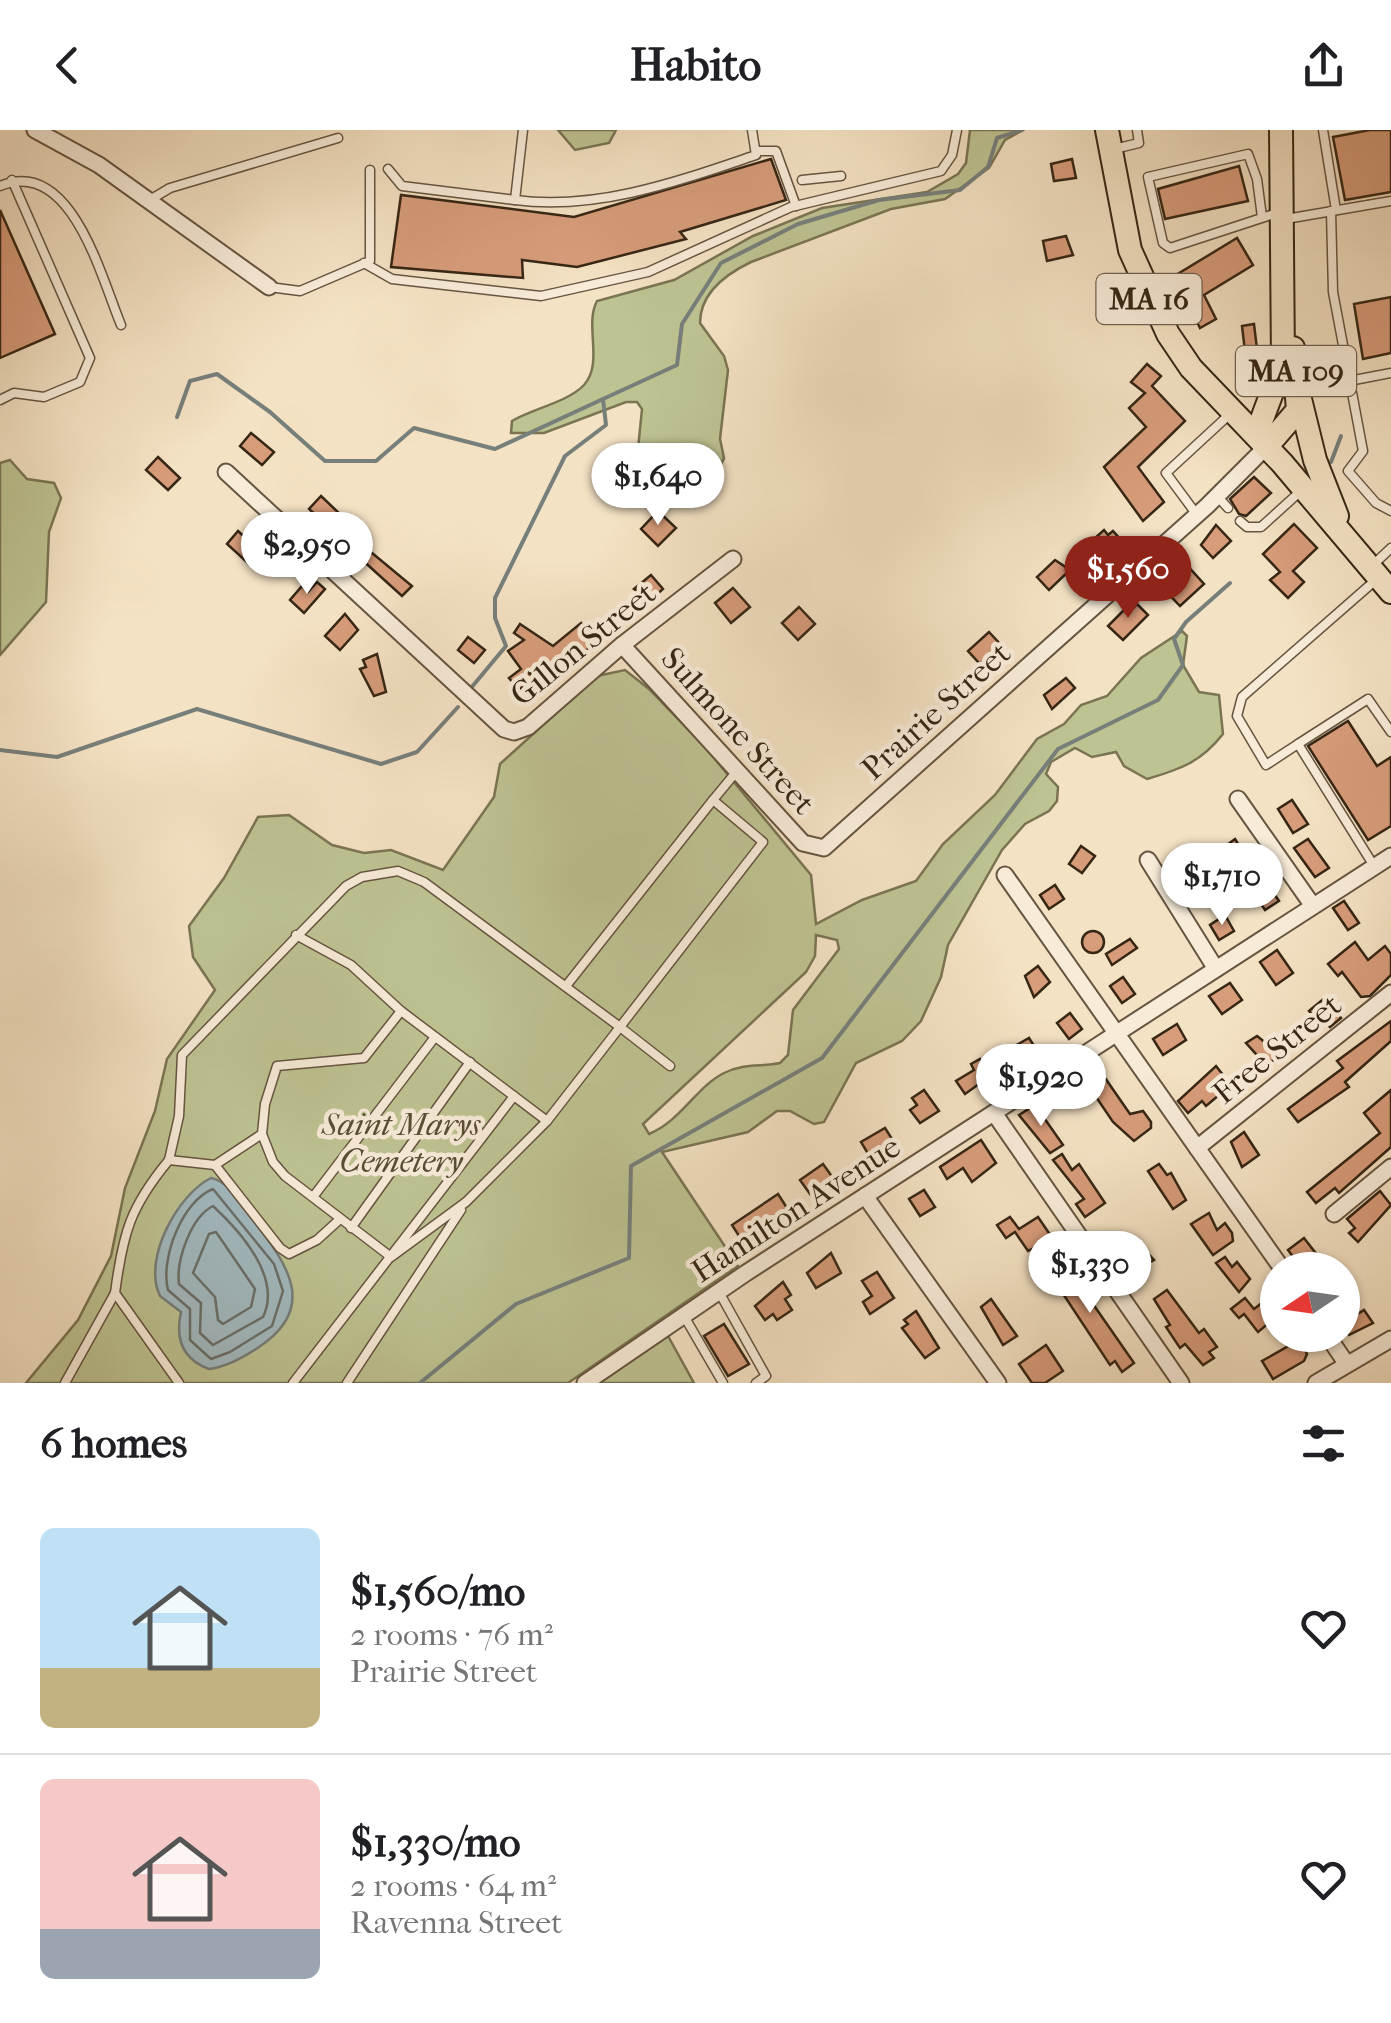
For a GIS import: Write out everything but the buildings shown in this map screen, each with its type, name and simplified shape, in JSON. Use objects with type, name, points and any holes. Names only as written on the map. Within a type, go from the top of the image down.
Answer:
[{"type":"main road","name":"MA 109","points":[[1262,441],[1295,418],[1298,387],[1269,178],[1281,130]]},
{"type":"main road","name":"MA 16","points":[[1108,140],[1126,234],[1146,294],[1183,358],[1304,488],[1380,579]]},
{"type":"main road","name":"MA 109","points":[[1262,441],[1282,372],[1285,284]]},
{"type":"main road","points":[[1298,387],[1318,470],[1352,545]]},
{"type":"street","points":[[35,130],[98,165],[268,287]]},
{"type":"street","name":"Prairie Street","points":[[817,850],[833,842],[1196,515],[1222,502],[1262,441]]},
{"type":"street","name":"Gillon Street","points":[[226,472],[504,729],[515,732],[528,726],[622,645],[733,560]]},
{"type":"street","name":"Sulmone Street","points":[[622,645],[803,843],[817,850]]},
{"type":"street","points":[[1238,799],[1313,906]]},
{"type":"street","name":"Hamilton Avenue","points":[[586,1383],[719,1292],[1391,856]]},
{"type":"street","points":[[1148,860],[1216,968]]},
{"type":"street","points":[[1006,875],[1270,1252]]},
{"type":"street","name":"Free Street","points":[[1197,1148],[1391,993]]},
{"type":"street","points":[[994,1114],[1181,1383]]},
{"type":"street","points":[[1334,1214],[1391,1168]]},
{"type":"street","points":[[866,1196],[998,1383]]},
{"type":"street","points":[[1316,1383],[1391,1339]]},
{"type":"street","points":[[1339,1352],[1346,1363]]},
{"type":"lane","points":[[515,200],[523,130]]},
{"type":"lane","points":[[752,130],[756,152]]},
{"type":"lane","points":[[364,263],[392,280],[541,296],[648,272],[796,206],[940,171],[952,154],[957,130]]},
{"type":"lane","points":[[1108,140],[1139,144],[1137,130]]},
{"type":"lane","points":[[1323,130],[1334,211],[1333,292],[1363,451],[1348,471],[1376,503],[1391,512]]},
{"type":"lane","points":[[148,201],[170,188],[338,138]]},
{"type":"lane","points":[[388,169],[402,186],[574,205],[688,178],[756,152],[776,151],[796,206]]},
{"type":"lane","points":[[1269,178],[1248,154],[1148,177],[1163,244],[1170,248],[1275,216],[1391,201]]},
{"type":"lane","points":[[268,287],[300,291],[370,261],[370,170]]},
{"type":"lane","points":[[802,180],[841,176]]},
{"type":"lane","points":[[0,400],[14,394],[44,396],[80,382],[90,358],[12,180]]},
{"type":"lane","points":[[0,186],[12,180],[48,188],[72,211],[121,325]]},
{"type":"lane","points":[[1349,381],[1391,373]]},
{"type":"lane","points":[[1196,515],[1166,473],[1233,411]]},
{"type":"lane","points":[[1240,520],[1247,528],[1260,527],[1304,488]]},
{"type":"lane","points":[[1391,548],[1380,579],[1242,697],[1237,716],[1266,765],[1368,699],[1391,732]]},
{"type":"lane","points":[[1298,744],[1374,866]]},
{"type":"lane","points":[[566,986],[737,771]]},
{"type":"lane","points":[[391,1258],[466,1202],[548,1121],[763,842],[713,800]]},
{"type":"lane","points":[[65,1383],[115,1294],[126,1226],[140,1195],[169,1160],[179,1116],[182,1055],[275,962],[296,934],[362,877],[398,871],[424,882],[472,914],[670,1066]]},
{"type":"lane","points":[[296,934],[351,965],[401,1011],[548,1121]]},
{"type":"lane","points":[[391,1258],[339,1220],[273,1162],[262,1134],[265,1104],[278,1066],[364,1058],[401,1011]]},
{"type":"lane","points":[[313,1197],[435,1037]]},
{"type":"lane","points":[[351,1228],[470,1062]]},
{"type":"lane","points":[[293,1383],[514,1096]]},
{"type":"lane","points":[[169,1160],[214,1165],[262,1134]]},
{"type":"lane","points":[[214,1165],[280,1248],[290,1254],[317,1240],[339,1220]]},
{"type":"lane","points":[[347,1383],[466,1202]]},
{"type":"lane","points":[[719,1292],[766,1376],[756,1383]]},
{"type":"lane","points":[[115,1294],[178,1383]]},
{"type":"lane","points":[[684,1316],[723,1383]]},
{"type":"green space","points":[[558,130],[616,130],[609,143],[575,150]]},
{"type":"green space","points":[[970,130],[1023,130],[1005,140],[989,168],[945,199],[891,209],[751,262],[732,272],[704,302],[700,323],[724,356],[728,370],[720,439],[724,458],[712,484],[701,488],[680,486],[652,466],[638,449],[642,409],[637,402],[626,402],[544,433],[511,433],[512,421],[569,396],[590,376],[592,321],[597,301],[674,280],[753,236],[822,208],[927,192],[958,174],[966,163]]},
{"type":"green space","points":[[10,460],[27,479],[54,483],[61,498],[49,532],[46,602],[0,655],[0,463]]},
{"type":"green space","name":"Saint Marys Cemetery","points":[[1182,631],[1187,636],[1183,665],[1199,692],[1219,695],[1223,734],[1190,763],[1147,779],[1124,766],[1116,752],[1092,757],[1075,748],[1051,762],[1046,774],[1058,787],[1057,801],[1049,811],[1025,824],[1002,850],[948,945],[941,977],[921,1021],[902,1041],[856,1063],[824,1122],[814,1124],[790,1111],[777,1111],[748,1132],[662,1152],[738,1266],[568,1383],[26,1383],[78,1320],[111,1256],[125,1188],[155,1111],[167,1059],[215,990],[193,957],[189,926],[224,878],[258,817],[289,815],[332,845],[364,853],[391,850],[443,870],[494,797],[500,764],[597,676],[625,670],[705,747],[811,875],[816,924],[862,900],[916,881],[943,844],[995,795],[1037,739],[1064,724],[1081,705],[1107,696],[1141,658]],"holes":[[[816,935],[837,940],[839,949],[793,1010],[788,1055],[780,1063],[745,1066],[724,1073],[705,1086],[671,1121],[649,1134],[643,1124],[806,972],[815,956]]]},
{"type":"green space","points":[[668,1336],[694,1383],[599,1383]]},
{"type":"water","points":[[211,1178],[233,1192],[274,1249],[284,1265],[293,1299],[289,1315],[278,1331],[259,1347],[209,1369],[192,1360],[183,1347],[179,1331],[181,1312],[160,1296],[156,1264],[166,1229],[176,1213]]},
{"type":"waterway","points":[[471,688],[506,646],[495,618],[495,598],[565,456],[606,425],[603,399],[677,365],[682,324],[721,263],[798,224],[879,200],[960,190],[988,167],[997,138],[1022,130]]},
{"type":"waterway","points":[[177,417],[190,381],[217,374],[270,412],[325,461],[376,461],[414,428],[495,449],[603,399]]},
{"type":"waterway","points":[[1331,462],[1341,436]]},
{"type":"waterway","points":[[420,1383],[516,1304],[629,1258],[631,1166],[822,1058],[1058,749],[1158,700],[1183,665],[1174,639],[1186,622],[1230,583]]},
{"type":"waterway","points":[[0,750],[57,757],[197,709],[381,764],[417,752],[458,707]]}]
